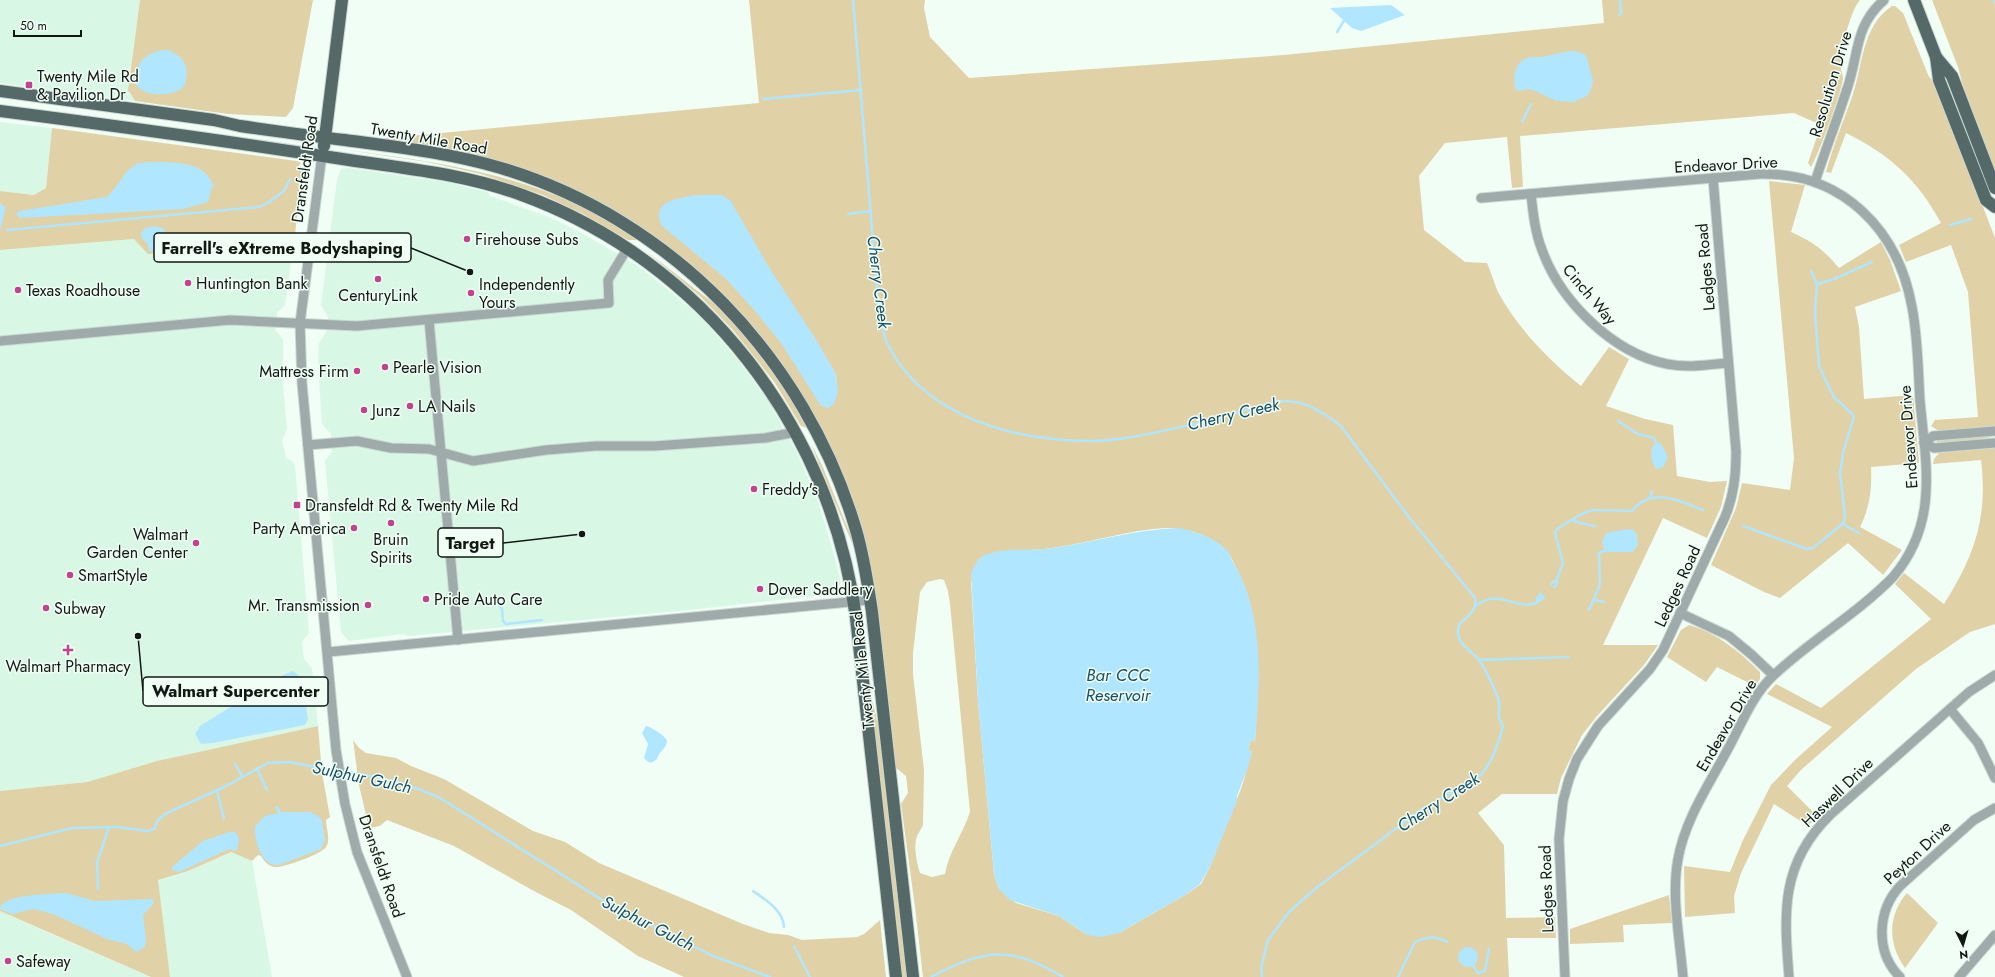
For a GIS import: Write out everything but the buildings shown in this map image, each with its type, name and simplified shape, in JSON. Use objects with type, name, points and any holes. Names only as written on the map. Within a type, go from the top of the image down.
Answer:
[{"type":"main road","name":"Dransfeldt Road","points":[[322,155],[342,0]]},
{"type":"main road","points":[[1914,0],[1936,56],[1939,80],[1986,200],[1995,208]]},
{"type":"main road","points":[[1936,56],[1952,76],[1995,188]]},
{"type":"main road","name":"Twenty Mile Road","points":[[0,91],[214,120],[240,126],[457,156],[501,168],[542,183],[592,206],[634,230],[677,262],[712,292],[758,342],[796,395],[827,452],[851,515],[864,562],[870,600],[913,977]]},
{"type":"main road","name":"Twenty Mile Road","points":[[0,111],[438,172],[497,187],[565,213],[628,249],[678,287],[706,312],[729,336],[764,381],[796,432],[817,475],[836,525],[850,575],[854,602],[896,977]]},
{"type":"main road","points":[[628,249],[635,244],[642,245],[696,286],[712,292]]},
{"type":"main road","points":[[796,432],[802,432],[811,437],[827,470],[841,508],[851,515]]},
{"type":"street","name":"Resolution Drive","points":[[1815,182],[1848,87],[1860,34],[1870,14],[1884,0]]},
{"type":"street","name":"Dransfeldt Road","points":[[322,155],[300,323],[302,383],[339,773],[350,824],[362,867],[407,977]]},
{"type":"street","name":"Endeavor Drive","points":[[1481,198],[1713,178],[1770,174],[1791,176],[1815,182],[1843,196],[1863,211],[1880,230],[1896,258],[1912,305],[1927,484],[1926,506],[1919,533],[1905,561],[1882,588],[1773,675],[1757,696],[1743,720],[1697,806],[1683,839],[1678,860],[1676,884],[1683,977]]},
{"type":"street","name":"Ledges Road","points":[[1564,977],[1559,839],[1563,801],[1569,779],[1577,758],[1598,726],[1658,659],[1731,503],[1735,486],[1736,451],[1713,178]]},
{"type":"street","name":"Cinch Way","points":[[1531,194],[1535,228],[1548,265],[1576,306],[1603,334],[1633,353],[1667,364],[1690,366],[1728,363]]},
{"type":"street","points":[[0,341],[225,320],[350,326],[609,303],[608,280],[628,249]]},
{"type":"street","points":[[429,320],[458,640]]},
{"type":"street","points":[[1995,431],[1933,436],[1924,443],[1934,448],[1995,443]]},
{"type":"street","points":[[308,444],[353,441],[391,448],[423,448],[467,460],[478,461],[546,450],[596,446],[656,446],[765,438],[796,432]]},
{"type":"street","points":[[328,652],[870,600]]},
{"type":"street","points":[[1680,613],[1729,636],[1773,675]]},
{"type":"street","name":"Haswell Drive","points":[[1789,977],[1785,931],[1786,903],[1792,874],[1807,843],[1830,815],[1969,692],[1995,675]]},
{"type":"street","points":[[1950,709],[1975,739],[1995,778]]},
{"type":"street","name":"Peyton Drive","points":[[1900,977],[1887,958],[1883,944],[1883,918],[1890,899],[1900,886],[1974,820],[1995,808]]},
{"type":"street","points":[[1959,977],[1995,935]]},
{"type":"shaded area","points":[[0,0],[140,0],[130,72],[129,93],[135,101],[0,83]]},
{"type":"shaded area","points":[[140,0],[313,0],[293,108],[286,117],[228,114],[135,101],[128,90]]},
{"type":"shaded area","points":[[749,0],[925,0],[924,8],[930,37],[969,78],[1284,55],[1604,23],[1602,0],[1860,0],[1849,23],[1843,44],[1841,70],[1843,78],[1839,95],[1824,138],[1811,167],[1808,163],[1821,125],[1794,113],[1520,136],[1523,187],[1512,188],[1507,137],[1445,143],[1419,176],[1424,230],[1465,262],[1487,263],[1498,292],[1506,306],[1535,343],[1557,366],[1581,386],[1609,347],[1629,359],[1606,406],[1645,419],[1673,425],[1677,476],[1710,482],[1727,481],[1721,507],[1707,538],[1663,518],[1603,645],[1658,645],[1644,665],[1597,716],[1582,735],[1561,778],[1557,794],[1502,794],[1478,813],[1504,845],[1506,918],[1555,917],[1556,938],[1507,938],[1509,977],[923,977],[901,804],[908,793],[906,776],[895,767],[884,668],[841,473],[813,414],[800,393],[767,345],[719,292],[590,199],[378,139],[759,103]],"holes":[[[1165,528],[1182,529],[1198,533],[1213,540],[1228,553],[1237,569],[1251,610],[1255,632],[1258,675],[1255,741],[1251,740],[1248,750],[1252,752],[1241,789],[1209,869],[1201,884],[1185,895],[1119,933],[1087,935],[1059,916],[1016,903],[999,889],[994,874],[978,701],[971,582],[982,557],[991,554],[1009,551],[1052,548],[1137,531]],[[940,579],[944,580],[948,591],[950,604],[970,812],[953,850],[945,874],[932,877],[920,873],[915,843],[923,825],[924,770],[913,674],[913,653],[920,592],[927,582]]]},
{"type":"shaded area","points":[[1932,0],[1995,0],[1995,176],[1970,112],[1958,67]]},
{"type":"shaded area","points":[[1892,6],[1895,6],[1903,13],[1929,77],[1935,82],[1995,238],[1995,426],[1939,431],[1931,426],[1935,420],[1978,417],[1968,292],[1951,245],[1906,262],[1899,245],[1941,223],[1932,208],[1912,181],[1889,159],[1846,133],[1831,173],[1826,172],[1853,94],[1869,35],[1882,14]]},
{"type":"shaded area","points":[[1944,79],[1947,79],[1955,94],[1994,196],[1983,179]]},
{"type":"shaded area","points":[[0,122],[52,128],[46,188],[34,195],[0,191]]},
{"type":"shaded area","points":[[52,128],[297,161],[301,163],[298,167],[303,173],[294,241],[148,254],[134,239],[0,250],[0,191],[34,195],[46,188]]},
{"type":"shaded area","points":[[347,150],[386,155],[424,161],[462,168],[534,188],[570,201],[604,219],[638,240],[628,240],[585,215],[543,195],[481,174],[427,162]]},
{"type":"shaded area","points":[[348,168],[445,182],[488,192],[490,196],[549,217],[580,232],[638,266],[676,296],[703,320],[739,361],[768,401],[796,451],[817,499],[833,551],[841,583],[832,594],[689,610],[408,636],[402,634],[349,641],[341,632],[325,461],[332,452],[331,434],[322,424],[318,364],[319,343],[327,331],[328,317],[321,305],[337,180],[341,169]]},
{"type":"shaded area","points":[[1769,181],[1805,185],[1791,232],[1806,239],[1817,247],[1839,268],[1881,242],[1890,260],[1901,291],[1855,307],[1859,327],[1864,399],[1913,395],[1919,463],[1871,467],[1870,498],[1860,527],[1902,550],[1883,575],[1848,543],[1780,598],[1764,592],[1711,565],[1736,508],[1742,483],[1790,490],[1794,458]]},
{"type":"shaded area","points":[[134,239],[257,243],[294,241],[285,305],[277,313],[275,330],[283,339],[283,384],[287,429],[282,440],[286,458],[292,461],[295,466],[309,633],[302,642],[304,659],[312,668],[318,726],[157,761],[87,782],[0,791],[0,250]]},
{"type":"shaded area","points":[[645,250],[721,309],[752,342],[787,391],[807,428],[801,426],[775,383],[733,330],[701,297]]},
{"type":"shaded area","points":[[1992,434],[1992,437],[1963,442],[1937,444],[1937,441]]},
{"type":"shaded area","points":[[811,444],[822,465],[855,546],[861,578],[854,548]]},
{"type":"shaded area","points":[[1995,448],[1995,624],[1970,632],[1916,669],[1801,770],[1787,786],[1817,816],[1808,826],[1774,804],[1741,873],[1734,896],[1735,913],[1685,917],[1684,866],[1730,872],[1743,840],[1771,785],[1796,759],[1832,727],[1767,694],[1776,684],[1821,708],[1931,619],[1895,584],[1904,573],[1944,604],[1964,569],[1971,552],[1981,518],[1983,500],[1981,460],[1933,464],[1934,459],[1939,453]]},
{"type":"shaded area","points":[[862,618],[870,690],[879,729],[907,977],[900,977]]},
{"type":"shaded area","points":[[1689,625],[1699,628],[1728,644],[1760,672],[1760,679],[1755,686],[1717,667],[1706,682],[1667,657],[1681,630]]},
{"type":"shaded area","points":[[318,726],[322,773],[330,817],[326,820],[328,841],[326,847],[323,850],[302,860],[279,867],[270,866],[261,856],[258,855],[252,861],[231,852],[188,871],[158,880],[170,977],[151,977],[0,911],[0,791],[87,782],[157,761]]},
{"type":"shaded area","points":[[353,740],[359,748],[366,753],[396,758],[411,766],[444,779],[533,831],[565,842],[599,863],[743,924],[769,933],[788,935],[802,940],[857,937],[864,934],[880,920],[886,977],[684,977],[638,956],[571,910],[454,846],[387,820],[380,826],[369,828],[359,785]]},
{"type":"shaded area","points":[[231,852],[252,861],[272,977],[170,977],[157,880],[188,871]]},
{"type":"shaded area","points":[[1907,893],[1938,923],[1905,968],[1895,949],[1892,930],[1896,911],[1900,902]]},
{"type":"shaded area","points":[[1669,895],[1672,923],[1623,925],[1624,942],[1570,944],[1570,929]]},
{"type":"shaded area","points":[[0,911],[51,934],[151,977],[0,977]]},
{"type":"water","points":[[1391,5],[1405,15],[1361,31],[1352,28],[1330,8]]},
{"type":"water","points":[[168,50],[178,55],[186,67],[187,72],[185,84],[177,91],[163,94],[148,93],[142,90],[137,86],[136,81],[137,69],[140,64],[151,53]]},
{"type":"water","points":[[1576,51],[1586,55],[1593,80],[1591,90],[1587,96],[1573,102],[1557,101],[1530,89],[1516,91],[1514,82],[1515,72],[1519,63],[1523,60],[1529,57],[1543,57]]},
{"type":"water","points":[[170,162],[194,166],[205,173],[215,186],[212,187],[208,202],[183,209],[20,218],[16,214],[19,211],[107,197],[125,174],[138,163]]},
{"type":"water","points":[[696,195],[722,195],[730,200],[770,269],[817,341],[836,374],[838,391],[835,402],[829,408],[821,406],[781,343],[726,279],[662,226],[659,218],[659,211],[663,206],[674,200]]},
{"type":"water","points":[[0,203],[5,207],[5,211],[0,231]]},
{"type":"water","points":[[155,226],[164,229],[165,239],[149,252],[148,244],[142,239],[141,233],[145,228]]},
{"type":"water","points":[[1660,443],[1668,458],[1662,468],[1656,469],[1652,460],[1652,450],[1654,444]]},
{"type":"water","name":"Bar CCC Reservoir","points":[[1179,528],[1192,531],[1218,542],[1229,552],[1251,603],[1258,649],[1259,673],[1255,741],[1251,740],[1248,750],[1252,752],[1237,796],[1237,801],[1209,869],[1200,884],[1185,895],[1119,933],[1100,937],[1087,935],[1059,916],[1010,900],[999,889],[994,874],[978,701],[971,573],[981,557],[1000,551],[1053,548],[1131,533]]},
{"type":"water","points":[[1628,529],[1634,530],[1637,535],[1638,545],[1633,552],[1605,552],[1602,542],[1606,533]]},
{"type":"water","points":[[293,671],[297,674],[303,686],[308,719],[305,725],[201,744],[195,734],[200,726],[275,679]]},
{"type":"water","points":[[646,726],[658,732],[667,741],[666,746],[659,754],[657,759],[651,763],[644,758],[648,744],[642,733]]},
{"type":"water","points":[[278,806],[281,812],[310,812],[322,820],[325,840],[321,849],[279,865],[268,862],[263,857],[257,845],[255,826],[265,816],[278,813],[275,807]]},
{"type":"water","points":[[230,832],[235,832],[239,838],[237,851],[229,849],[179,872],[172,870],[172,867],[203,841]]},
{"type":"water","points":[[66,893],[95,901],[153,899],[154,903],[143,915],[146,941],[145,947],[136,952],[127,944],[107,939],[53,914],[33,909],[12,914],[0,909],[3,904],[9,900],[28,896]]},
{"type":"water","points":[[1464,947],[1472,947],[1478,953],[1478,961],[1472,967],[1464,967],[1458,961],[1458,953]]},
{"type":"waterway","name":"Cherry Creek","points":[[853,0],[879,313],[888,345],[904,370],[925,391],[949,407],[975,420],[1004,430],[1062,440],[1091,441],[1104,441],[1159,432],[1199,423],[1279,401],[1301,403],[1323,413],[1341,426],[1408,516],[1475,598],[1474,609],[1471,614],[1460,624],[1458,634],[1461,642],[1482,664],[1499,702],[1499,715],[1503,726],[1497,746],[1488,766],[1479,777],[1421,810],[1316,888],[1289,912],[1268,940],[1261,968],[1262,977]]},
{"type":"waterway","points":[[1619,15],[1621,12],[1620,0]]},
{"type":"waterway","points":[[1337,32],[1345,19]]},
{"type":"waterway","points":[[763,99],[861,90]]},
{"type":"waterway","points":[[1522,122],[1531,104]]},
{"type":"waterway","points":[[7,230],[259,207],[284,191],[290,179]]},
{"type":"waterway","points":[[848,214],[871,211]]},
{"type":"waterway","points":[[1950,225],[1971,219]]},
{"type":"waterway","points":[[1817,284],[1834,279],[1872,262]]},
{"type":"waterway","points":[[1743,526],[1807,549],[1813,548],[1844,522],[1845,515],[1840,473],[1843,453],[1854,416],[1833,396],[1819,366],[1815,313],[1817,284],[1811,271]]},
{"type":"waterway","points":[[1618,421],[1638,434],[1654,438],[1658,446]]},
{"type":"waterway","points":[[1650,498],[1652,491]]},
{"type":"waterway","points":[[1554,587],[1557,584],[1557,579],[1563,563],[1555,533],[1557,529],[1578,516],[1592,510],[1632,511],[1639,503],[1657,497],[1676,500],[1703,510]]},
{"type":"waterway","points":[[1572,520],[1595,526]]},
{"type":"waterway","points":[[1843,524],[1859,533]]},
{"type":"waterway","points":[[1589,610],[1600,584],[1599,553],[1607,550]]},
{"type":"waterway","points":[[1551,584],[1554,581],[1557,581]]},
{"type":"waterway","points":[[1537,600],[1541,594]]},
{"type":"waterway","points":[[1538,600],[1542,595]]},
{"type":"waterway","points":[[1477,605],[1494,598],[1528,605],[1536,603],[1544,597]]},
{"type":"waterway","points":[[1594,600],[1604,602]]},
{"type":"waterway","points":[[483,602],[496,601],[502,609],[503,621],[506,624],[542,620]]},
{"type":"waterway","points":[[1479,660],[1569,657]]},
{"type":"waterway","name":"Sulphur Gulch","points":[[0,846],[72,828],[117,827],[148,831],[154,829],[158,820],[165,814],[226,786],[268,763],[289,762],[337,771]]},
{"type":"waterway","points":[[235,764],[243,777]]},
{"type":"waterway","points":[[257,769],[267,790]]},
{"type":"waterway","name":"Sulphur Gulch","points":[[342,771],[392,781],[416,788],[440,798],[607,903],[713,956],[770,977]]},
{"type":"waterway","points":[[217,791],[224,819]]},
{"type":"waterway","points":[[98,889],[97,863],[109,827]]},
{"type":"waterway","points":[[753,891],[773,906],[781,915],[784,927]]},
{"type":"waterway","points":[[1398,977],[1415,942],[1431,938],[1439,938],[1447,942]]},
{"type":"waterway","points":[[794,946],[810,977]]},
{"type":"waterway","points":[[1472,964],[1478,973],[1485,971],[1489,949]]},
{"type":"waterway","name":"Sulphur Gulch","points":[[931,977],[967,961],[982,956],[997,954],[1027,960],[1063,977]]},
{"type":"place","name":"Twenty Mile Rd & Pavilion Dr","points":[[29,85]]},
{"type":"place","name":"Firehouse Subs","points":[[467,239]]},
{"type":"place","name":"Farrell's eXtreme Bodyshaping","points":[[470,272]]},
{"type":"place","name":"CenturyLink","points":[[378,279]]},
{"type":"place","name":"Huntington Bank","points":[[188,283]]},
{"type":"place","name":"Texas Roadhouse","points":[[18,290]]},
{"type":"place","name":"Independently Yours","points":[[471,293]]},
{"type":"place","name":"Pearle Vision","points":[[385,367]]},
{"type":"place","name":"Mattress Firm","points":[[357,371]]},
{"type":"place","name":"LA Nails","points":[[410,406]]},
{"type":"place","name":"Junz","points":[[364,410]]},
{"type":"place","name":"Freddy's","points":[[754,489]]},
{"type":"place","name":"Dransfeldt Rd & Twenty Mile Rd","points":[[297,505]]},
{"type":"place","name":"Bruin Spirits","points":[[391,523]]},
{"type":"place","name":"Party America","points":[[354,528]]},
{"type":"place","name":"Target","points":[[582,534]]},
{"type":"place","name":"Walmart Garden Center","points":[[196,543]]},
{"type":"place","name":"SmartStyle","points":[[70,575]]},
{"type":"place","name":"Dover Saddlery","points":[[760,589]]},
{"type":"place","name":"Pride Auto Care","points":[[426,599]]},
{"type":"place","name":"Mr. Transmission","points":[[368,605]]},
{"type":"place","name":"Subway","points":[[46,608]]},
{"type":"place","name":"Walmart Supercenter","points":[[138,636]]},
{"type":"place","name":"Walmart Pharmacy","points":[[68,650]]},
{"type":"place","name":"Safeway","points":[[8,961]]}]
